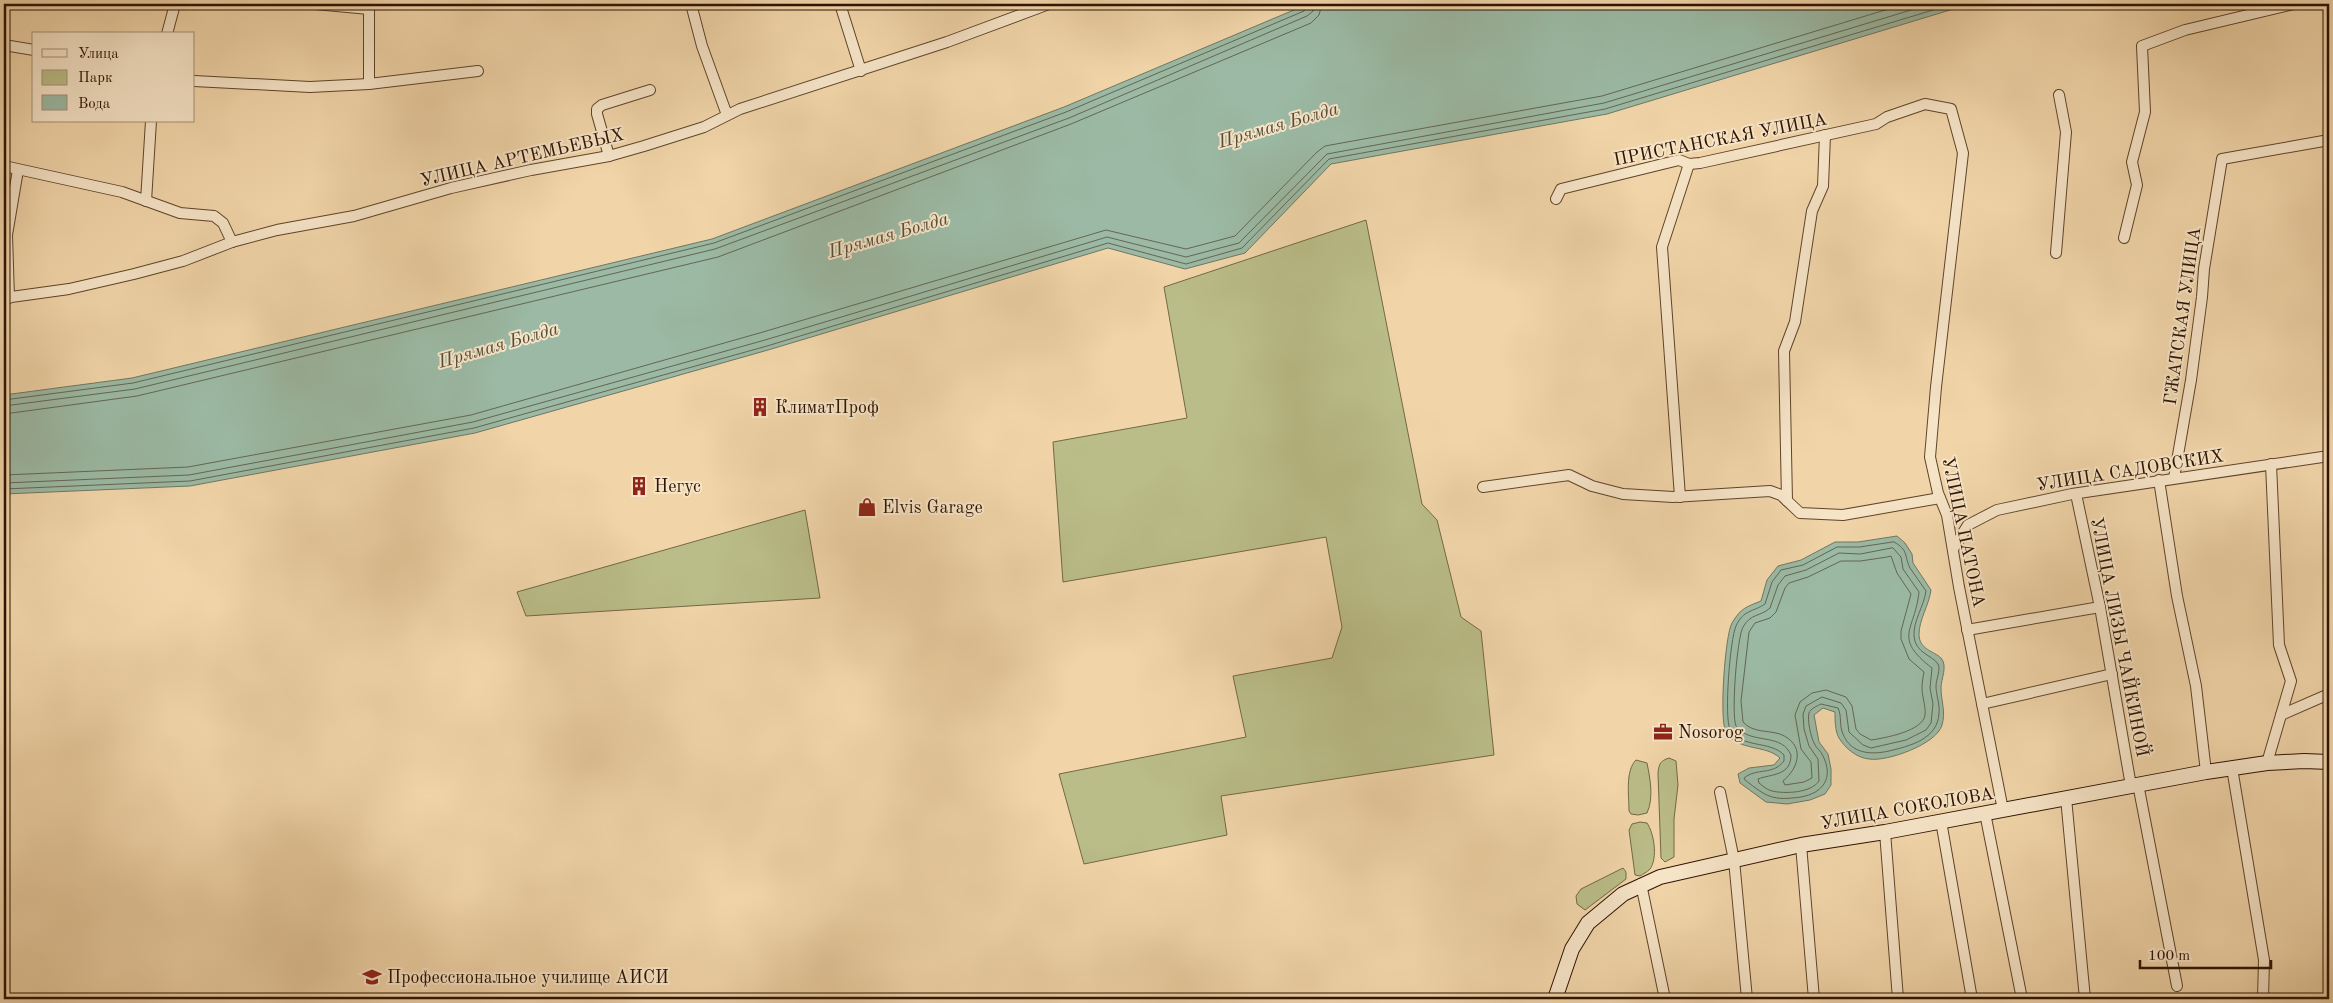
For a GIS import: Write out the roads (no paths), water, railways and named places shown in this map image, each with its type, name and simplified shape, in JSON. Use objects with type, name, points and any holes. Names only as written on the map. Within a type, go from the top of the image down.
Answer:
[{"type":"main road","name":"УЛИЦА СОКОЛОВА","points":[[1555,999],[1572,949],[1588,923],[1602,909],[1641,884],[1660,877],[1801,845],[1885,832],[2206,772],[2267,763],[2329,762]]},
{"type":"street","points":[[168,32],[175,4]]},
{"type":"street","points":[[315,4],[369,6],[369,84]]},
{"type":"street","points":[[691,4],[702,46],[727,115]]},
{"type":"street","points":[[840,4],[860,70]]},
{"type":"street","name":"УЛИЦА АРТЕМЬЕВЫХ","points":[[6,298],[69,289],[134,274],[183,260],[232,242],[278,230],[354,216],[451,188],[531,170],[609,156],[704,127],[727,115],[947,42],[1049,4]]},
{"type":"street","points":[[2124,238],[2137,185],[2132,162],[2144,112],[2142,46],[2185,30],[2294,4]]},
{"type":"street","points":[[4,44],[32,50]]},
{"type":"street","points":[[195,81],[310,86],[369,84],[478,71]]},
{"type":"street","points":[[609,156],[597,109],[602,105],[650,90]]},
{"type":"street","points":[[2056,253],[2066,132],[2059,95]]},
{"type":"street","name":"ПРИСТАНСКАЯ УЛИЦА","points":[[1556,198],[1561,189],[1679,160],[1689,164],[1700,163],[1876,124],[1886,117],[1925,104],[1952,108]]},
{"type":"street","name":"УЛИЦА ПАТОНА","points":[[1952,108],[1962,153],[1930,457],[1940,498],[1947,515],[1967,630],[2003,810]]},
{"type":"street","points":[[146,201],[151,122]]},
{"type":"street","points":[[1787,501],[1784,351],[1795,322],[1812,211],[1823,186],[1825,135]]},
{"type":"street","name":"ГЖАТСКАЯ УЛИЦА","points":[[2174,478],[2191,380],[2204,269],[2222,159],[2329,140]]},
{"type":"street","points":[[1680,497],[1662,247],[1689,164]]},
{"type":"street","points":[[4,166],[93,184],[180,212],[214,216],[223,223],[232,242]]},
{"type":"street","points":[[6,298],[5,244],[18,170]]},
{"type":"street","name":"УЛИЦА САДОВСКИХ","points":[[1953,549],[1968,524],[1997,510],[2159,480],[2329,456]]},
{"type":"street","points":[[2267,763],[2290,690],[2291,681],[2279,645],[2271,464]]},
{"type":"street","points":[[1484,487],[1569,475],[1592,486],[1623,494],[1680,497],[1770,491],[1781,495],[1800,513],[1843,515],[1940,498]]},
{"type":"street","points":[[2159,480],[2177,596],[2196,686],[2206,772]]},
{"type":"street","name":"УЛИЦА ЛИЗЫ ЧАЙКИНОЙ","points":[[2076,494],[2177,986]]},
{"type":"street","points":[[1967,630],[2100,607]]},
{"type":"street","points":[[1982,704],[2112,674]]},
{"type":"street","points":[[2281,715],[2329,694]]},
{"type":"street","points":[[2232,768],[2264,960],[2263,999]]},
{"type":"street","points":[[1720,792],[1734,860],[1747,999]]},
{"type":"street","points":[[2066,798],[2085,999]]},
{"type":"street","points":[[1985,813],[2022,999]]},
{"type":"street","points":[[1941,821],[1972,999]]},
{"type":"street","points":[[1885,832],[1898,999]]},
{"type":"street","points":[[1801,845],[1814,999]]},
{"type":"street","points":[[1641,884],[1664,999]]},
{"type":"water","name":"Прямая Болда","points":[[1308,4],[1970,4],[1607,114],[1331,164],[1245,253],[1185,269],[1108,248],[768,350],[475,433],[190,486],[4,494],[4,395],[132,378],[712,239],[1064,107]]},
{"type":"water","points":[[1897,536],[1905,543],[1912,554],[1913,563],[1931,590],[1919,634],[1921,644],[1943,661],[1944,673],[1941,688],[1942,725],[1931,739],[1921,745],[1899,755],[1869,759],[1856,755],[1845,745],[1837,732],[1835,712],[1823,708],[1814,715],[1819,742],[1828,754],[1831,769],[1831,785],[1825,794],[1810,800],[1787,804],[1766,802],[1740,783],[1738,774],[1749,768],[1774,765],[1780,758],[1767,751],[1738,743],[1726,732],[1724,725],[1724,678],[1727,644],[1732,623],[1744,609],[1761,601],[1767,580],[1778,566],[1801,560],[1835,542],[1858,542]]},
{"type":"place","name":"КлиматПроф","points":[[760,407]]},
{"type":"place","name":"Негус","points":[[639,486]]},
{"type":"place","name":"Elvis Garage","points":[[867,507]]},
{"type":"place","name":"Nosorog","points":[[1663,732]]},
{"type":"place","name":"Профессиональное училище АИСИ","points":[[372,977]]}]
